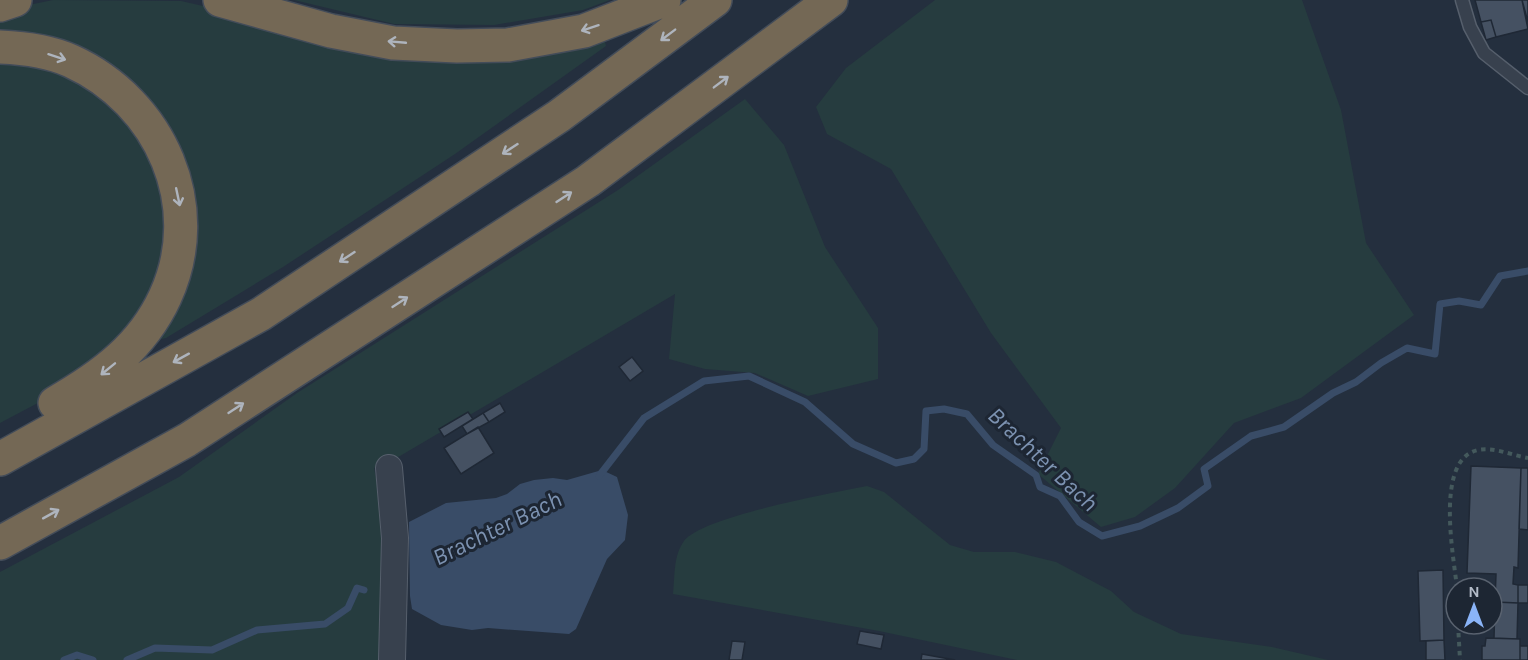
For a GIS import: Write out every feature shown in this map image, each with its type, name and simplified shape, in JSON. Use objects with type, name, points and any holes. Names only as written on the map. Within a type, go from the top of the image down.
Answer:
[{"type":"highway","points":[[0,5],[15,0]]},
{"type":"highway","points":[[220,0],[331,31],[393,43],[457,46],[508,45],[584,31],[664,0]]},
{"type":"highway","points":[[0,459],[261,314],[559,116],[715,0]]},
{"type":"highway","points":[[0,543],[187,440],[588,181],[831,0]]},
{"type":"highway","points":[[0,47],[26,48],[71,61],[107,82],[132,103],[162,147],[174,178],[181,210],[181,241],[176,267],[165,297],[147,328],[114,364],[90,383],[0,434]]},
{"type":"street","points":[[389,468],[395,538],[392,660]]},
{"type":"lane","points":[[1462,0],[1470,27],[1484,52],[1528,88]]},
{"type":"path","points":[[1455,576],[1451,549],[1452,482],[1464,456],[1476,450],[1492,449],[1528,458]]},
{"type":"path","points":[[1459,636],[1460,660]]},
{"type":"green space","points":[[53,0],[181,1],[247,16],[339,42],[603,33],[606,46],[455,154],[283,267],[166,338],[153,341],[171,311],[167,134],[0,37],[0,14],[14,8]]},
{"type":"green space","points":[[294,0],[610,0],[583,10],[494,25],[394,24]]},
{"type":"green space","points":[[935,0],[1302,0],[1341,110],[1366,243],[1414,315],[1301,398],[1234,423],[1175,488],[1135,517],[1101,527],[1038,474],[1061,428],[991,333],[891,169],[827,134],[816,107],[846,68]]},
{"type":"green space","points":[[0,58],[70,72],[112,99],[156,155],[170,231],[145,320],[89,376],[0,423]]},
{"type":"green space","points":[[745,99],[784,145],[825,247],[878,328],[878,379],[808,396],[755,373],[705,369],[669,359],[675,294],[400,456],[374,468],[387,533],[386,660],[0,660],[0,572],[179,477],[297,393],[618,190]]},
{"type":"green space","points":[[867,486],[884,492],[950,545],[974,552],[1015,552],[1056,562],[1111,591],[1134,612],[1181,634],[1272,647],[1328,660],[1017,660],[879,631],[673,594],[675,567],[680,547],[696,532],[741,514]]},
{"type":"water","points":[[602,470],[617,477],[628,515],[625,540],[607,559],[576,629],[569,634],[488,628],[472,630],[441,625],[412,609],[409,522],[446,503],[496,498],[507,494],[520,484],[534,480],[553,478],[567,480]]},
{"type":"building","points":[[1475,0],[1522,0],[1528,29],[1496,37],[1491,20],[1481,22]]},
{"type":"building","points":[[1522,0],[1528,0],[1528,22]]},
{"type":"building","points":[[1491,20],[1496,37],[1486,40],[1481,22]]},
{"type":"building","points":[[632,357],[643,371],[630,381],[619,367]]},
{"type":"building","points":[[500,403],[505,412],[489,422],[483,413]]},
{"type":"building","points":[[468,412],[473,419],[444,437],[439,429]]},
{"type":"building","points":[[483,413],[489,422],[467,434],[462,426]]},
{"type":"building","points":[[478,427],[494,453],[461,474],[444,448]]},
{"type":"building","points":[[1471,466],[1521,468],[1518,568],[1514,567],[1513,584],[1518,585],[1518,603],[1504,602],[1504,576],[1467,573]]},
{"type":"building","points":[[1521,468],[1528,468],[1528,530],[1519,529]]},
{"type":"building","points":[[1443,570],[1444,640],[1420,641],[1418,571]]},
{"type":"building","points":[[1518,585],[1528,585],[1528,603],[1518,603]]},
{"type":"building","points":[[1504,602],[1518,603],[1517,639],[1494,638],[1494,636],[1504,636]]},
{"type":"building","points":[[860,631],[884,635],[881,649],[857,644]]},
{"type":"building","points":[[1486,638],[1520,639],[1520,660],[1482,660],[1482,646],[1485,646]]},
{"type":"building","points":[[1444,640],[1445,660],[1426,660],[1426,641]]},
{"type":"building","points":[[732,641],[745,642],[742,660],[729,660]]},
{"type":"building","points":[[1520,646],[1528,646],[1528,660],[1520,660]]},
{"type":"building","points":[[922,654],[955,660],[921,660]]},
{"type":"waterway","name":"Brachter Bach","points":[[599,476],[644,418],[704,381],[749,376],[805,402],[853,444],[896,463],[914,459],[924,449],[926,411],[944,409],[967,414],[993,445],[1036,475],[1040,487],[1060,496],[1079,522],[1102,536],[1140,526],[1178,508],[1208,486],[1204,469],[1251,436],[1284,427],[1333,393],[1356,382],[1381,363],[1407,348],[1435,354],[1440,304],[1459,301],[1481,305],[1500,276],[1528,271]]},
{"type":"waterway","name":"Brachter Bach","points":[[127,660],[155,648],[212,650],[257,630],[325,624],[348,608],[357,588],[364,590]]},
{"type":"waterway","name":"Brachter Bach","points":[[64,660],[77,655],[93,660]]}]
